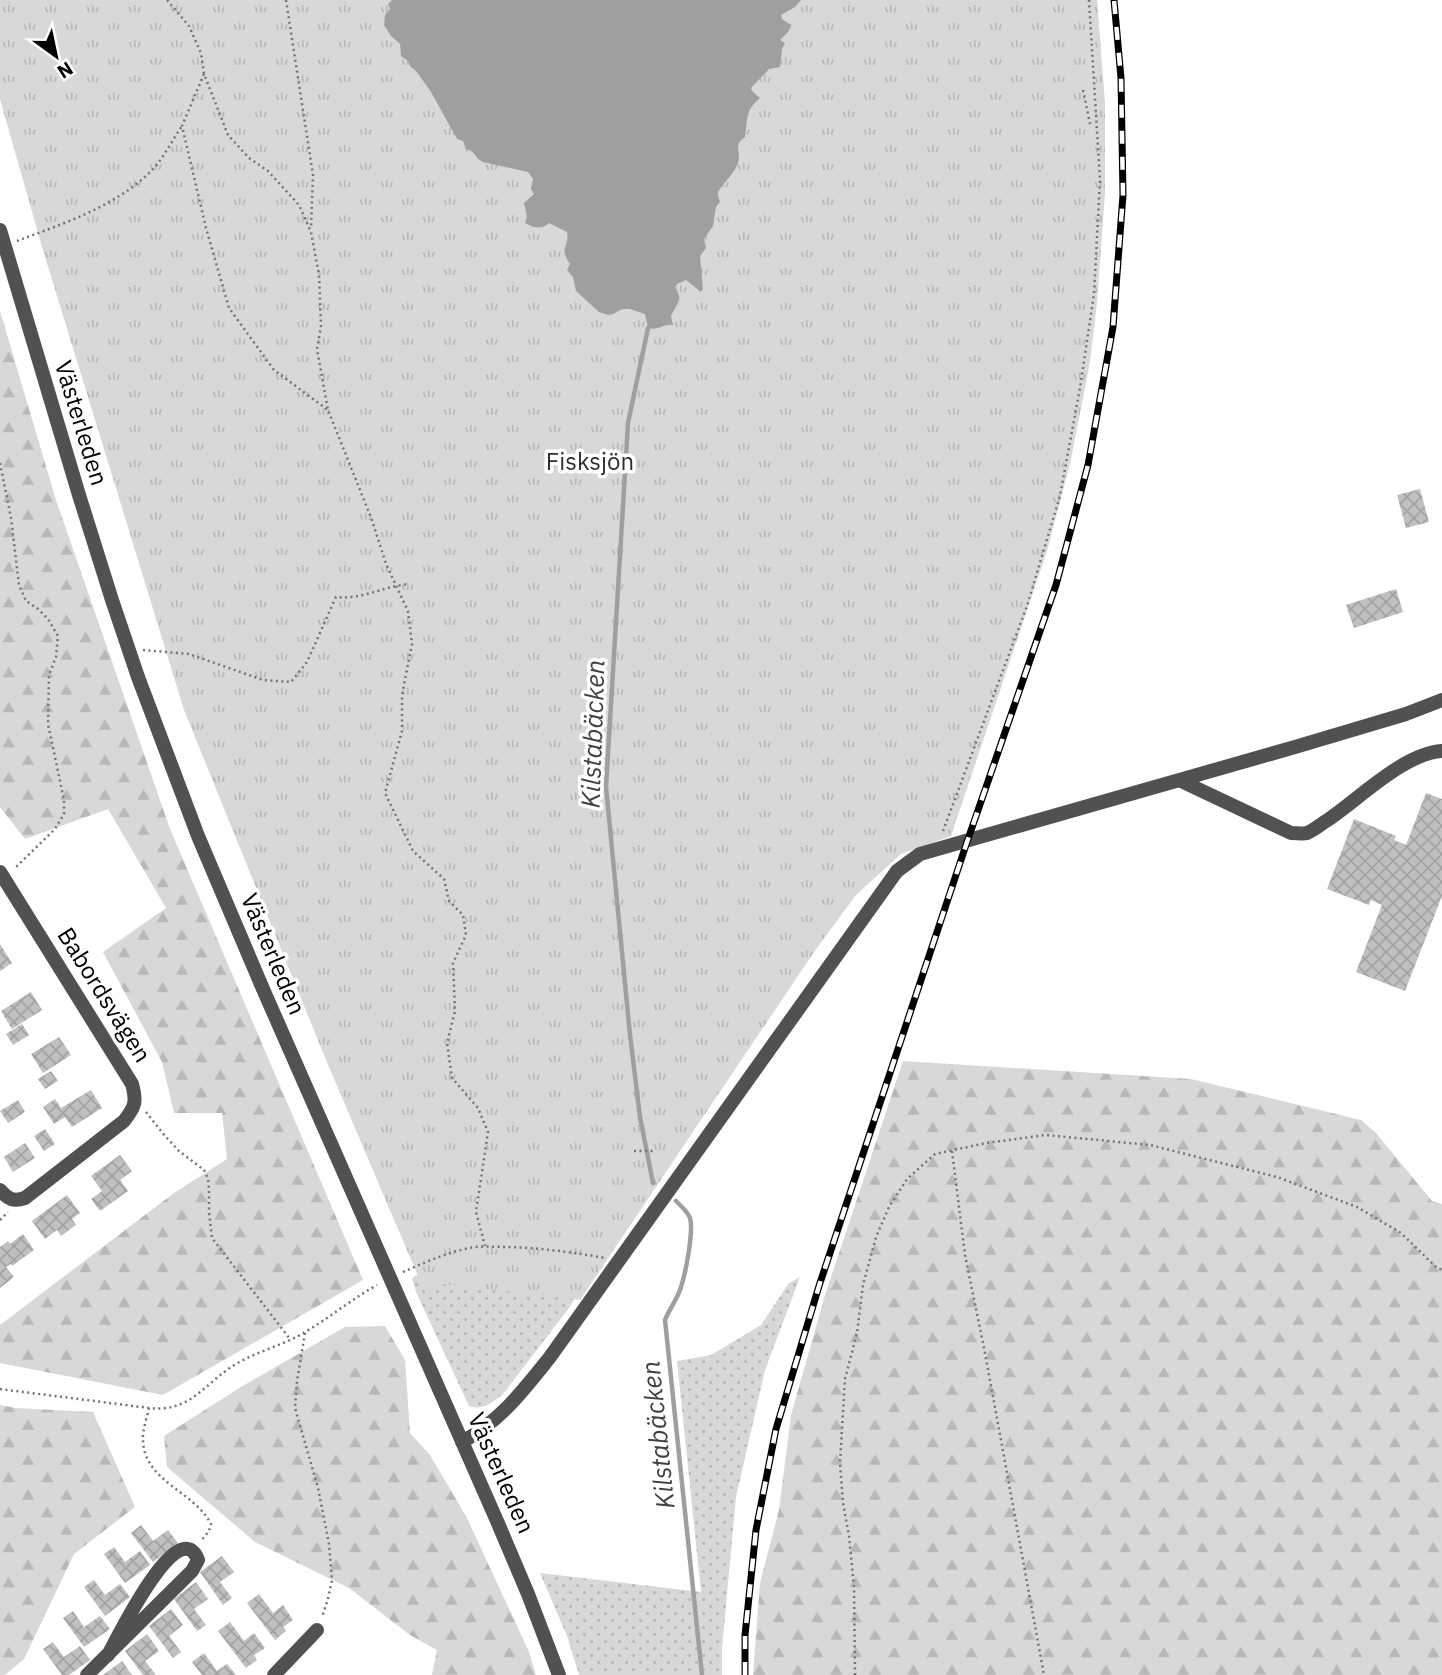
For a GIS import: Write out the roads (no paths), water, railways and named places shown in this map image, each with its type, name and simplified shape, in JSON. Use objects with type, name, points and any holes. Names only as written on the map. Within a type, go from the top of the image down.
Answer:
[{"type":"street","name":"Västerleden","points":[[0,230],[79,495],[130,653],[198,836],[528,1594],[559,1675]]},
{"type":"street","points":[[462,1442],[482,1430],[505,1410],[550,1357],[897,871],[920,854],[1382,721],[1442,701]]},
{"type":"street","points":[[1179,780],[1292,832],[1305,834],[1413,760],[1442,751]]},
{"type":"street","name":"Babordsvägen","points":[[0,1190],[7,1198],[16,1201],[25,1198],[124,1121],[136,1098],[132,1084],[2,875]]},
{"type":"street","points":[[87,1675],[108,1655],[192,1571],[198,1560],[192,1551],[178,1550],[156,1571],[108,1655]]},
{"type":"street","points":[[274,1675],[317,1630]]},
{"type":"waterway","name":"Kilstabäcken","points":[[648,328],[628,423],[606,787],[630,1035],[640,1117],[653,1183]]},
{"type":"waterway","name":"Kilstabäcken","points":[[676,1201],[690,1218],[690,1243],[680,1290],[665,1320],[702,1675]]},
{"type":"railway","points":[[745,1675],[745,1635],[756,1530],[776,1429],[819,1286],[1056,585],[1088,465],[1113,327],[1123,195],[1121,78],[1114,0]]},
{"type":"park label","name":"Fisksjön","points":[[590,462]]}]
